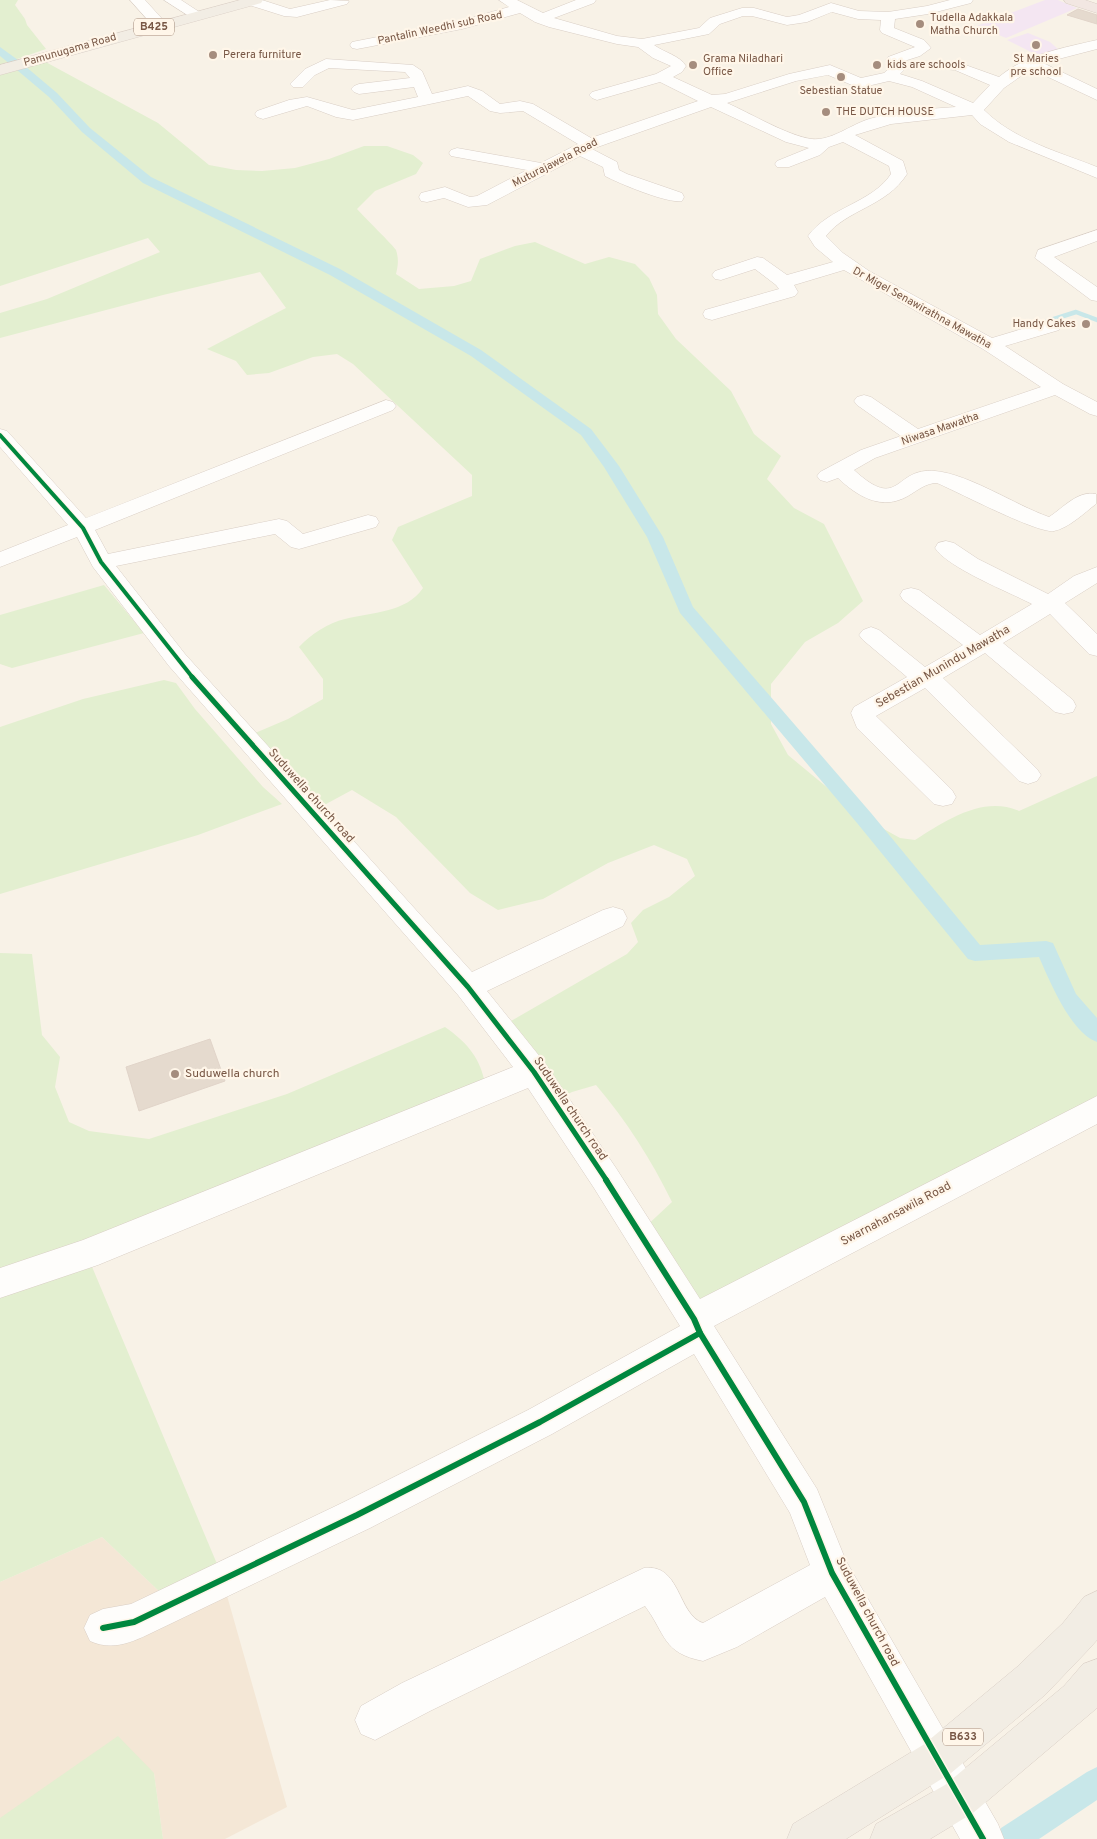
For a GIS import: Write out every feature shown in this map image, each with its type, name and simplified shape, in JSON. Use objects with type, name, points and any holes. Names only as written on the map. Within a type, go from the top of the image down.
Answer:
[{"type":"highway","points":[[1071,0],[1097,9]]},
{"type":"highway","points":[[1084,0],[1097,4]]},
{"type":"main road","name":"Pamunugama Road","points":[[0,70],[253,1]]},
{"type":"main road","name":"B633","points":[[808,1839],[937,1759],[1031,1681],[1076,1636],[1097,1610]]},
{"type":"main road","points":[[891,1839],[960,1799],[1078,1700],[1097,1678]]},
{"type":"street","points":[[137,0],[160,25]]},
{"type":"street","points":[[171,0],[198,15]]},
{"type":"street","points":[[540,18],[589,0]]},
{"type":"street","points":[[516,3],[540,18],[554,24],[617,40],[642,43],[704,32],[715,21],[746,11],[787,21],[802,19],[831,7],[858,15],[888,16],[928,10],[966,0]]},
{"type":"street","points":[[253,1],[289,13],[298,13],[342,1]]},
{"type":"street","name":"Pantalin Weedhi sub Road","points":[[357,44],[462,25],[516,3]]},
{"type":"street","points":[[888,16],[887,30],[924,48],[893,60],[901,66],[889,76]]},
{"type":"street","points":[[597,95],[661,77],[677,69],[679,66],[675,61],[658,55],[642,43]]},
{"type":"street","points":[[783,164],[814,152],[822,145],[836,140],[864,125],[884,120],[976,110],[989,92],[1031,63],[1048,56],[1071,53],[1097,44]]},
{"type":"street","points":[[298,84],[318,66],[330,62],[408,68],[414,71],[427,99]]},
{"type":"street","points":[[1031,63],[1097,95]]},
{"type":"street","points":[[939,65],[957,66],[1000,83]]},
{"type":"street","name":"Muturajawela Road","points":[[427,197],[445,192],[468,202],[481,201],[585,147],[711,101],[727,98],[794,77],[826,70],[859,83],[889,76]]},
{"type":"street","points":[[889,76],[917,84],[976,110],[1004,132],[1024,143],[1096,172]]},
{"type":"street","points":[[661,77],[792,139],[808,144],[822,145]]},
{"type":"street","points":[[359,89],[418,82]]},
{"type":"street","points":[[263,114],[306,102],[323,106],[344,115],[353,115],[468,91],[482,96],[496,108],[523,105],[611,165],[611,172],[621,178],[676,197]]},
{"type":"street","name":"Dr Migel Senawirathna Mawatha","points":[[843,135],[890,160],[900,169],[900,176],[895,182],[827,224],[819,231],[817,236],[821,243],[846,264],[990,345],[1056,388],[1097,410]]},
{"type":"street","points":[[457,153],[542,168]]},
{"type":"street","points":[[1097,236],[1044,254],[1049,261],[1097,296]]},
{"type":"street","points":[[712,314],[789,292],[784,282],[756,262],[721,274]]},
{"type":"street","points":[[784,282],[846,264]]},
{"type":"street","points":[[990,345],[1052,326]]},
{"type":"street","name":"Niwasa Mawatha","points":[[1056,388],[868,454],[834,472],[881,497],[891,497],[913,484],[933,476],[976,491],[1012,509],[1051,525],[1070,514],[1088,499]]},
{"type":"street","points":[[864,401],[916,437]]},
{"type":"street","points":[[0,560],[386,406]]},
{"type":"street","name":"Suduwella church road","points":[[0,435],[83,528],[101,562],[177,660],[468,987],[534,1072],[605,1178],[804,1502],[832,1573],[983,1839]]},
{"type":"street","points":[[101,562],[279,526],[300,542],[368,522]]},
{"type":"street","points":[[946,548],[970,564],[1051,604],[1097,648]]},
{"type":"street","name":"Sebestian Munindu Mawatha","points":[[943,797],[862,716],[1051,604],[1082,581],[1097,574]]},
{"type":"street","points":[[911,595],[983,644],[1064,706]]},
{"type":"street","points":[[871,635],[926,677],[1028,775]]},
{"type":"street","points":[[468,987],[613,918]]},
{"type":"street","points":[[0,1283],[87,1254],[534,1072]]},
{"type":"street","name":"Swarnahansawila Road","points":[[103,1628],[134,1622],[357,1515],[540,1422],[697,1326],[1097,1109]]},
{"type":"street","points":[[374,1720],[416,1696],[644,1587],[651,1586],[658,1591],[672,1618],[688,1637],[703,1642],[724,1634],[832,1573]]},
{"type":"shaded area","points":[[1045,0],[1058,0],[1077,8],[1006,38],[977,26]]},
{"type":"shaded area","name":"St Maries pre school","points":[[1028,33],[1050,42],[1059,50],[1037,55],[1007,40]]},
{"type":"shaded area","points":[[102,1537],[162,1594],[220,1571],[287,1807],[225,1839],[163,1839],[154,1773],[0,1818],[0,1582]]},
{"type":"green space","points":[[0,0],[18,0],[15,5],[27,25],[46,49],[0,65]]},
{"type":"green space","points":[[42,60],[158,123],[209,165],[236,170],[262,171],[295,168],[329,159],[364,146],[387,146],[413,155],[423,163],[416,174],[375,191],[357,209],[396,250],[398,262],[396,274],[419,289],[454,286],[471,281],[480,259],[515,246],[535,242],[585,264],[609,257],[635,264],[649,278],[657,295],[658,314],[676,339],[731,391],[754,434],[781,456],[767,479],[794,508],[824,524],[863,601],[838,623],[805,642],[771,684],[771,724],[788,755],[864,818],[900,838],[915,840],[965,812],[992,806],[1019,811],[1097,776],[1097,1101],[692,1308],[642,1230],[672,1202],[647,1156],[618,1112],[596,1085],[572,1092],[548,1104],[492,1032],[627,954],[638,942],[631,923],[643,910],[669,897],[695,876],[687,859],[654,845],[608,863],[543,899],[498,910],[470,893],[396,817],[352,790],[315,810],[248,736],[288,719],[323,699],[323,679],[299,647],[309,638],[326,626],[339,621],[398,607],[416,596],[423,588],[392,540],[398,527],[472,496],[472,475],[353,364],[337,354],[313,357],[269,373],[247,375],[236,361],[207,349],[286,308],[260,272],[163,295],[0,338],[0,313],[47,299],[160,252],[148,238],[0,286],[0,72]]},
{"type":"green space","points":[[104,585],[144,633],[12,668],[0,664],[0,615]]},
{"type":"green space","points":[[164,680],[176,683],[195,709],[263,787],[282,804],[198,835],[0,894],[0,727],[83,699]]},
{"type":"green space","points":[[0,953],[32,954],[42,1035],[60,1057],[55,1087],[69,1122],[89,1131],[149,1139],[287,1094],[445,1027],[470,1049],[482,1071],[484,1079],[82,1243],[220,1571],[162,1594],[102,1537],[0,1582]]},
{"type":"green space","points":[[118,1736],[154,1773],[163,1839],[0,1839],[0,1818]]},
{"type":"building","points":[[1078,9],[1097,15],[1097,24],[1067,15]]},
{"type":"building","name":"Suduwella church","points":[[210,1039],[225,1081],[139,1111],[126,1067]]},
{"type":"waterway","points":[[0,50],[14,62]]},
{"type":"waterway","points":[[21,68],[53,95],[86,130],[147,180],[335,272],[476,353],[586,432],[611,466],[655,537],[686,609],[864,818],[975,953],[1046,949],[1068,999],[1097,1033]]},
{"type":"waterway","points":[[1029,327],[1076,312],[1097,320]]},
{"type":"waterway","points":[[1012,1839],[1097,1782]]},
{"type":"cycle path","points":[[0,435],[83,528],[101,562],[177,660],[468,987],[534,1072],[605,1178],[694,1319],[700,1333],[804,1502],[832,1573],[983,1839]]},
{"type":"cycle path","points":[[103,1628],[134,1622],[357,1515],[540,1422],[700,1333]]},
{"type":"place","name":"Tudella Adakkala Matha Church","points":[[920,24]]},
{"type":"place","name":"St Maries pre school","points":[[1036,45]]},
{"type":"place","name":"Perera furniture","points":[[213,55]]},
{"type":"place","name":"Grama Niladhari Office","points":[[693,65]]},
{"type":"place","name":"kids are schools","points":[[877,65]]},
{"type":"place","name":"Sebestian Statue","points":[[841,77]]},
{"type":"place","name":"THE DUTCH HOUSE","points":[[826,112]]},
{"type":"place","name":"Handy Cakes","points":[[1086,324]]},
{"type":"place","name":"Suduwella church","points":[[175,1074]]}]
